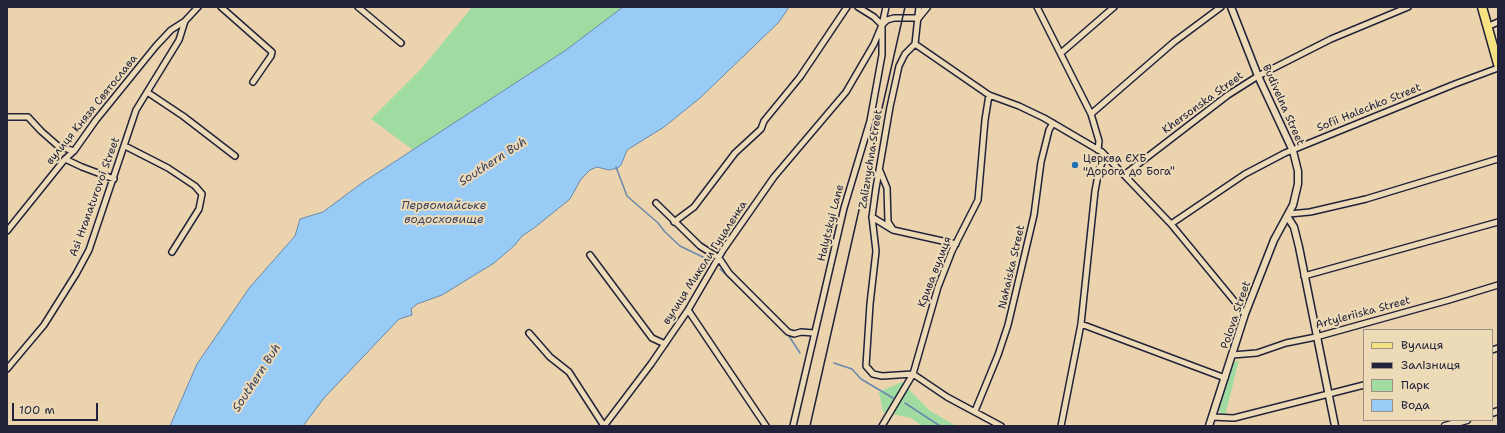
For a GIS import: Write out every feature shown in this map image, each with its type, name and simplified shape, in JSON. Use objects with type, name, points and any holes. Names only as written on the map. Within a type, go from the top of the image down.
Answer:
[{"type":"main road","points":[[1482,7],[1498,64]]},
{"type":"street","name":"вулиця Князя Святослава","points":[[7,232],[65,159],[74,151],[96,120],[156,46],[171,30],[185,21],[198,7]]},
{"type":"street","points":[[221,7],[272,52],[271,56],[252,82]]},
{"type":"street","points":[[358,7],[401,43]]},
{"type":"street","points":[[674,222],[694,207],[735,153],[761,129],[764,121],[800,77],[847,7]]},
{"type":"street","points":[[858,7],[874,17],[882,25]]},
{"type":"street","points":[[882,25],[886,7]]},
{"type":"street","points":[[919,7],[915,44],[989,95],[1019,106],[1053,123],[1106,156],[1171,224],[1245,314]]},
{"type":"street","points":[[918,18],[927,7]]},
{"type":"street","points":[[1037,7],[1091,114],[1099,141],[1098,150]]},
{"type":"street","points":[[1061,53],[1114,7]]},
{"type":"street","points":[[1091,114],[1174,42],[1221,7]]},
{"type":"street","name":"Budivelna Street","points":[[1231,7],[1258,76],[1293,151],[1298,171],[1298,184],[1293,205],[1288,215]]},
{"type":"street","name":"Khersonska Street","points":[[1124,175],[1228,95],[1258,76],[1337,36],[1408,7]]},
{"type":"street","points":[[882,25],[887,20],[894,18],[918,18]]},
{"type":"street","name":"Asi Hranaturovoi Street","points":[[7,370],[44,325],[76,274],[89,250],[136,110],[178,40],[185,21]]},
{"type":"street","points":[[1487,27],[1498,22]]},
{"type":"street","name":"вулиця Миколи Гуцаленка","points":[[604,426],[665,344],[688,310],[719,258],[774,177],[846,92],[874,44],[882,25]]},
{"type":"street","name":"Halytskyi Lane","points":[[793,426],[844,208],[870,121],[882,55],[882,25]]},
{"type":"street","name":"Zaliznychna Street","points":[[913,374],[882,376],[873,374],[866,366],[870,304],[876,251],[872,217],[879,170],[899,66],[905,54],[915,44]]},
{"type":"street","name":"Sofii Halechko Street","points":[[1171,224],[1245,174],[1285,153],[1498,68]]},
{"type":"street","points":[[147,92],[183,116],[235,156]]},
{"type":"street","name":"Крива вулиця","points":[[884,424],[913,374],[938,287],[956,244],[978,200],[985,120],[989,95]]},
{"type":"street","points":[[7,117],[28,117],[58,146],[74,151]]},
{"type":"street","name":"Nahaiska Street","points":[[975,411],[1008,325],[1034,215],[1041,162],[1049,130],[1053,123]]},
{"type":"street","points":[[124,146],[168,168],[195,186],[202,194],[199,209],[172,252]]},
{"type":"street","points":[[1061,426],[1081,324],[1095,191],[1100,170],[1106,156]]},
{"type":"street","points":[[65,159],[82,168],[114,179]]},
{"type":"street","points":[[1335,426],[1294,227],[1288,215],[1310,212],[1366,199],[1498,159]]},
{"type":"street","points":[[879,170],[887,188],[888,222],[892,229]]},
{"type":"street","points":[[656,203],[700,246],[719,258],[729,273],[788,332],[794,334],[801,332],[814,333]]},
{"type":"street","name":"Polova Street","points":[[1209,426],[1245,314],[1274,240],[1288,215]]},
{"type":"street","points":[[872,217],[892,229],[956,244]]},
{"type":"street","points":[[1304,276],[1498,222]]},
{"type":"street","points":[[590,256],[652,338],[665,344]]},
{"type":"street","name":"Artyleriiska Street","points":[[1232,355],[1257,353],[1286,343],[1316,337],[1498,285]]},
{"type":"street","points":[[688,310],[766,426]]},
{"type":"street","points":[[1081,324],[1225,378]]},
{"type":"street","points":[[529,333],[550,357],[569,372],[604,426]]},
{"type":"street","points":[[913,374],[947,397],[1001,426]]},
{"type":"street","points":[[1212,417],[1234,418],[1363,385]]},
{"type":"street","points":[[1445,426],[1463,421]]},
{"type":"street","points":[[884,424],[889,426]]},
{"type":"green space","points":[[472,7],[623,7],[566,50],[413,150],[371,119],[422,68]]},
{"type":"green space","points":[[1239,360],[1225,416],[1223,416],[1218,409],[1220,401],[1233,363]]},
{"type":"green space","points":[[902,382],[929,410],[956,426],[922,426],[911,418],[883,412],[879,392]]},
{"type":"water","name":"Первомайське водосховище","points":[[623,7],[789,7],[779,22],[700,98],[664,127],[627,150],[621,165],[618,168],[609,170],[597,167],[590,170],[581,179],[570,199],[522,236],[515,245],[494,263],[442,295],[417,304],[411,309],[412,315],[399,319],[324,398],[303,426],[170,426],[197,364],[250,287],[295,236],[300,219],[323,212],[362,183],[566,50]]},
{"type":"waterway","points":[[616,167],[627,196],[658,223],[680,246],[713,262]]},
{"type":"waterway","points":[[720,269],[771,318]]},
{"type":"waterway","points":[[787,333],[800,353]]},
{"type":"waterway","points":[[834,363],[852,369],[861,379],[893,398]]},
{"type":"waterway","points":[[905,403],[940,426]]},
{"type":"railway","points":[[810,426],[905,7]]},
{"type":"place","name":"Церква ЄХБ \"Дорога до Бога\"","points":[[1075,165]]},
{"type":"water label","name":"Southern Buh","points":[[493,162]]},
{"type":"water label","name":"Southern Buh","points":[[257,378]]}]
